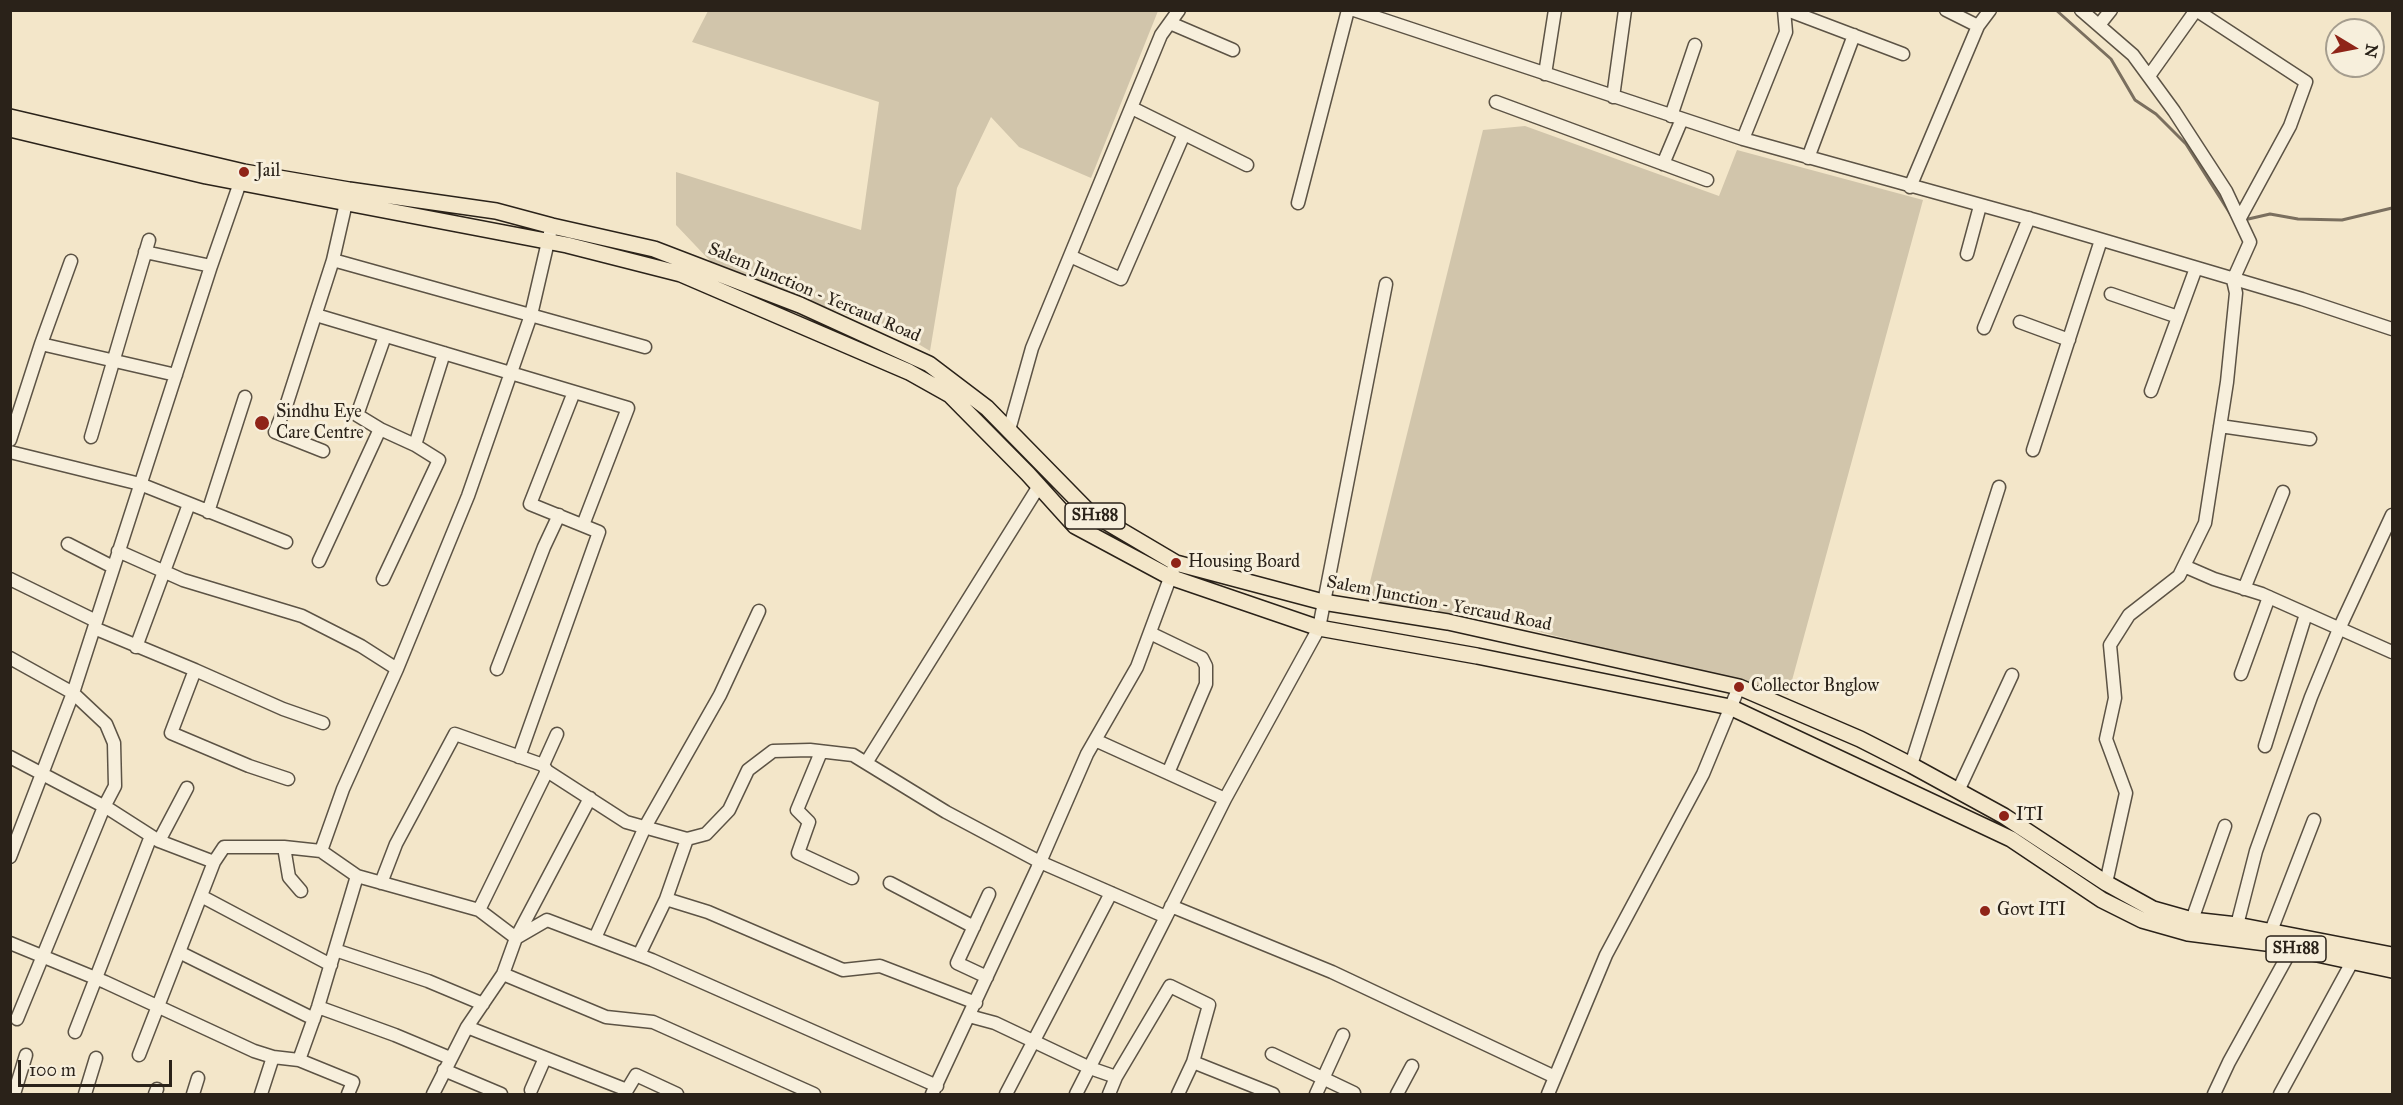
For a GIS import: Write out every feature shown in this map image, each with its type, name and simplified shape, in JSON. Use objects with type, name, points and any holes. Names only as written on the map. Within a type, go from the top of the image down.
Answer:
[{"type":"main road","name":"SH188","points":[[10,117],[242,177],[550,234],[681,274],[909,372],[950,395],[1075,526],[1173,570],[1319,628],[1477,656],[1730,707],[2011,839],[2102,900],[2142,920],[2195,927]]},
{"type":"main road","name":"SH188","points":[[10,129],[206,176],[242,177]]},
{"type":"main road","name":"Salem Junction - Yercaud Road","points":[[550,234],[654,249],[811,310],[929,364],[987,408],[1088,511],[1173,570],[1323,602],[1448,622],[1739,687],[1860,739],[1958,790],[2004,816],[2106,883],[2153,909],[2195,927],[2392,970]]},
{"type":"main road","points":[[2195,927],[2237,924],[2392,955]]},
{"type":"street","points":[[1009,430],[1032,348],[1161,35],[1179,10]]},
{"type":"street","points":[[1298,203],[1348,10]]},
{"type":"street","points":[[1354,10],[1743,139],[2029,218],[2302,299],[2392,329]]},
{"type":"street","points":[[1545,74],[1555,10]]},
{"type":"street","points":[[1613,96],[1625,10]]},
{"type":"street","points":[[1743,139],[1786,32],[1786,10],[1903,54]]},
{"type":"street","points":[[1946,10],[1978,26]]},
{"type":"street","points":[[1910,186],[1978,26],[1990,10]]},
{"type":"street","points":[[2081,10],[2133,55],[2149,76],[2219,181],[2240,218],[2250,242],[2233,280],[2236,294],[2220,426],[2205,523],[2180,576],[2129,615],[2110,645],[2115,698],[2106,739],[2126,793],[2106,883]]},
{"type":"street","points":[[2099,25],[2111,10]]},
{"type":"street","points":[[2149,76],[2196,10],[2306,82],[2290,126],[2240,218]]},
{"type":"street","points":[[1170,23],[1233,50]]},
{"type":"street","points":[[1808,158],[1854,35]]},
{"type":"street","points":[[1663,164],[1695,45]]},
{"type":"street","points":[[1496,102],[1707,180]]},
{"type":"street","points":[[1132,108],[1247,165]]},
{"type":"street","points":[[1070,256],[1121,279],[1184,134]]},
{"type":"street","points":[[10,857],[44,774],[73,693],[242,177]]},
{"type":"street","points":[[323,451],[275,432],[287,403],[333,260],[347,196]]},
{"type":"street","points":[[1967,254],[1980,206]]},
{"type":"street","points":[[1984,328],[2029,218]]},
{"type":"street","points":[[321,851],[343,789],[397,669],[468,496],[531,315],[550,234]]},
{"type":"street","points":[[2033,450],[2101,240]]},
{"type":"street","points":[[91,437],[147,246],[211,266]]},
{"type":"street","points":[[333,260],[645,347]]},
{"type":"street","points":[[10,440],[71,261]]},
{"type":"street","points":[[2151,391],[2196,268]]},
{"type":"street","points":[[1076,1095],[1225,799],[1319,628],[1386,284]]},
{"type":"street","points":[[2111,294],[2178,317]]},
{"type":"street","points":[[316,315],[628,408],[582,525]]},
{"type":"street","points":[[2020,322],[2069,340]]},
{"type":"street","points":[[383,579],[439,460],[357,415],[385,336]]},
{"type":"street","points":[[41,344],[176,375]]},
{"type":"street","points":[[415,445],[444,353]]},
{"type":"street","points":[[519,757],[599,532],[530,504],[574,392]]},
{"type":"street","points":[[208,512],[245,397]]},
{"type":"street","points":[[2220,426],[2310,439]]},
{"type":"street","points":[[319,561],[380,429]]},
{"type":"street","points":[[10,452],[140,484],[286,542]]},
{"type":"street","points":[[867,764],[1039,486]]},
{"type":"street","points":[[1911,765],[1999,487]]},
{"type":"street","points":[[2244,589],[2283,492]]},
{"type":"street","points":[[136,647],[189,504]]},
{"type":"street","points":[[2237,924],[2256,851],[2311,697],[2339,629],[2392,514]]},
{"type":"street","points":[[497,669],[559,515]]},
{"type":"street","points":[[68,544],[113,567]]},
{"type":"street","points":[[118,551],[183,580],[302,616],[361,646],[397,669]]},
{"type":"street","points":[[2184,566],[2269,597],[2392,652]]},
{"type":"street","points":[[516,938],[547,920],[639,955],[934,1090],[1095,740],[1137,667],[1173,570]]},
{"type":"street","points":[[10,579],[136,647],[195,670],[283,710],[322,723]]},
{"type":"street","points":[[2241,674],[2269,597]]},
{"type":"street","points":[[595,938],[645,827],[720,695],[759,611]]},
{"type":"street","points":[[2265,746],[2306,614]]},
{"type":"street","points":[[1150,633],[1202,658],[1206,666],[1206,684],[1168,773]]},
{"type":"street","points":[[10,658],[73,693],[106,724],[114,743],[115,786],[104,807],[17,1019]]},
{"type":"street","points":[[195,670],[171,733],[249,766],[288,779]]},
{"type":"street","points":[[1958,790],[2012,675]]},
{"type":"street","points":[[1548,1095],[1606,955],[1703,774],[1739,687]]},
{"type":"street","points":[[381,883],[396,844],[455,734],[545,768],[626,822],[687,839],[706,834],[729,810],[748,770],[773,751],[853,755],[946,812],[1040,862],[1111,893],[1332,972],[1556,1077]]},
{"type":"street","points":[[479,910],[545,768],[557,734]]},
{"type":"street","points":[[1095,740],[1225,799]]},
{"type":"street","points":[[821,752],[797,810],[809,822],[798,853],[852,878]]},
{"type":"street","points":[[10,757],[104,807],[155,838],[214,862]]},
{"type":"street","points":[[75,1032],[155,838],[187,788]]},
{"type":"street","points":[[433,1095],[467,1027],[503,974],[516,938],[590,798]]},
{"type":"street","points":[[2271,931],[2314,820]]},
{"type":"street","points":[[2195,927],[2225,826]]},
{"type":"street","points":[[639,955],[666,899],[687,839]]},
{"type":"street","points":[[139,1054],[214,862],[224,847],[284,847],[321,851],[357,876],[479,910],[516,938]]},
{"type":"street","points":[[284,847],[289,877],[301,891]]},
{"type":"street","points":[[299,1060],[318,1007],[357,876]]},
{"type":"street","points":[[890,883],[974,927]]},
{"type":"street","points":[[1006,1095],[1111,893]]},
{"type":"street","points":[[987,977],[957,963],[989,894]]},
{"type":"street","points":[[201,896],[331,965]]},
{"type":"street","points":[[666,899],[708,912],[843,970],[880,966],[976,1003]]},
{"type":"street","points":[[10,943],[96,978],[254,1051],[273,1057],[299,1060],[353,1082],[348,1095]]},
{"type":"street","points":[[2214,1095],[2229,1062],[2292,948]]},
{"type":"street","points":[[335,950],[428,981],[483,1004]]},
{"type":"street","points":[[179,952],[314,1019]]},
{"type":"street","points":[[2280,1095],[2352,962]]},
{"type":"street","points":[[503,974],[606,1017],[653,1022],[814,1095]]},
{"type":"street","points":[[1109,1095],[1116,1077],[1170,986],[1209,1005],[1193,1062],[1178,1095]]},
{"type":"street","points":[[318,1007],[450,1058]]},
{"type":"street","points":[[969,1016],[995,1023],[1089,1068],[1116,1077]]},
{"type":"street","points":[[467,1027],[627,1090],[636,1075],[676,1095]]},
{"type":"street","points":[[1316,1095],[1343,1035]]},
{"type":"street","points":[[1272,1054],[1354,1093]]},
{"type":"street","points":[[13,1093],[26,1055]]},
{"type":"street","points":[[261,1095],[273,1057]]},
{"type":"street","points":[[85,1095],[96,1058]]},
{"type":"street","points":[[531,1090],[545,1058]]},
{"type":"street","points":[[1193,1062],[1274,1095]]},
{"type":"street","points":[[1397,1095],[1412,1066]]},
{"type":"street","points":[[444,1070],[501,1095]]},
{"type":"street","points":[[193,1095],[198,1078]]},
{"type":"shaded area","points":[[708,10],[1158,11],[1091,178],[1019,147],[991,117],[957,188],[930,351],[910,339],[713,264],[676,225],[676,172],[861,230],[879,102],[692,42]]},
{"type":"shaded area","points":[[1525,126],[1719,196],[1737,150],[1923,200],[1788,695],[1485,618],[1365,602],[1483,130]]},
{"type":"waterway","points":[[2056,10],[2111,59],[2135,100],[2156,114],[2186,144],[2231,215]]},
{"type":"waterway","points":[[2244,220],[2270,214],[2298,219],[2342,220],[2392,208]]},
{"type":"place","name":"Jail","points":[[244,172]]},
{"type":"place","name":"Sindhu Eye Care Centre","points":[[262,423]]},
{"type":"place","name":"Housing Board","points":[[1176,563]]},
{"type":"place","name":"Collector Bnglow","points":[[1739,687]]},
{"type":"place","name":"ITI","points":[[2004,816]]},
{"type":"place","name":"Govt ITI","points":[[1985,911]]}]
